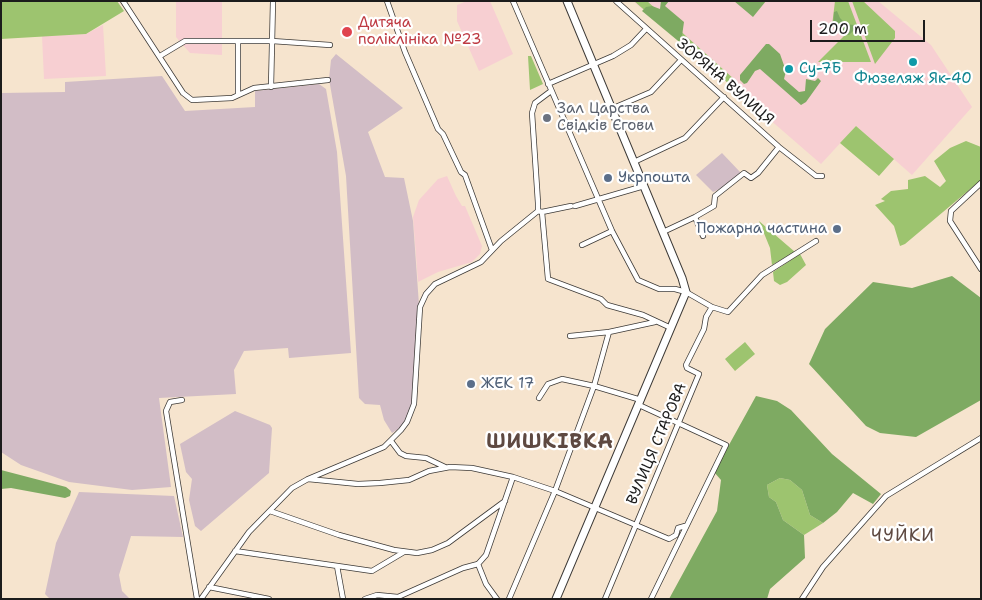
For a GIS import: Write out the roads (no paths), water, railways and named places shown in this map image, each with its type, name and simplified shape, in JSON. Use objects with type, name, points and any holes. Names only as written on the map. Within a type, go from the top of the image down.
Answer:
[{"type":"main road","points":[[556,599],[686,292],[567,1]]},
{"type":"street","points":[[123,1],[189,98],[196,100],[238,95],[254,88],[328,80]]},
{"type":"street","points":[[271,86],[273,1]]},
{"type":"street","points":[[387,1],[409,61],[438,129],[443,134],[461,172],[465,175],[492,250]]},
{"type":"street","points":[[513,1],[612,231],[638,280],[659,289],[675,289],[686,292],[725,312],[733,308],[762,275],[816,241]]},
{"type":"street","name":"ЗОРЯНА ВУЛИЦЯ","points":[[616,1],[779,147],[816,176],[822,176]]},
{"type":"street","points":[[548,84],[623,50],[646,29]]},
{"type":"street","points":[[160,56],[185,41],[272,41],[330,45]]},
{"type":"street","points":[[238,42],[238,95]]},
{"type":"street","points":[[611,108],[651,92],[681,60]]},
{"type":"street","points":[[551,91],[535,103],[532,113],[548,280],[601,299],[606,305],[643,315],[671,328]]},
{"type":"street","points":[[634,162],[685,138],[724,97]]},
{"type":"street","points":[[663,232],[714,206],[715,196],[744,173],[751,178],[758,173],[779,147]]},
{"type":"street","points":[[981,183],[951,211],[950,221],[981,269]]},
{"type":"street","points":[[199,599],[250,532],[292,488],[308,479],[366,456],[391,441],[407,422],[414,404],[420,306],[426,294],[435,284],[481,262],[492,250],[540,212],[573,206],[644,186]]},
{"type":"street","points":[[695,217],[703,236]]},
{"type":"street","points":[[582,245],[612,231]]},
{"type":"street","name":"ВУЛИЦЯ СТАРОВА","points":[[605,599],[700,374],[686,368],[687,362],[701,337],[706,318],[712,307]]},
{"type":"street","points":[[570,336],[609,332],[655,322]]},
{"type":"street","points":[[509,599],[555,491],[594,386],[609,332]]},
{"type":"street","points":[[539,398],[548,384],[554,380],[562,379],[594,386],[640,402],[726,445],[651,599]]},
{"type":"street","points":[[182,400],[170,402],[166,409],[178,491],[199,599]]},
{"type":"street","points":[[802,599],[823,567],[886,496],[981,438]]},
{"type":"street","points":[[391,441],[400,453],[406,456],[426,458],[446,467]]},
{"type":"street","points":[[308,479],[358,484],[380,483],[409,480],[429,471],[446,467],[472,468],[513,477],[555,491],[669,539],[676,535],[678,528],[685,526]]},
{"type":"street","points":[[365,599],[377,595],[398,597],[463,568],[478,564],[486,555],[513,477]]},
{"type":"street","points":[[270,511],[339,535],[416,553],[432,550],[448,542],[506,501]]},
{"type":"street","points":[[235,552],[372,571],[405,551]]},
{"type":"street","points":[[478,564],[486,584],[497,599]]},
{"type":"street","points":[[337,566],[343,599]]},
{"type":"street","points":[[208,587],[269,599]]},
{"type":"place","name":"Дитяча поліклініка №23","points":[[347,32]]},
{"type":"place","name":"Фюзеляж Як-40","points":[[913,62]]},
{"type":"place","name":"Су-7Б","points":[[789,69]]},
{"type":"place","name":"Зал Царства Свідків Єгови","points":[[547,118]]},
{"type":"place","name":"Укрпошта","points":[[608,178]]},
{"type":"place","name":"Пожарна частина","points":[[837,229]]},
{"type":"place","name":"ЖЕК 17","points":[[471,384]]},
{"type":"district","name":"ШИШКІВКА","points":[[550,443]]},
{"type":"district","name":"ЧУЙКИ","points":[[903,536]]}]
